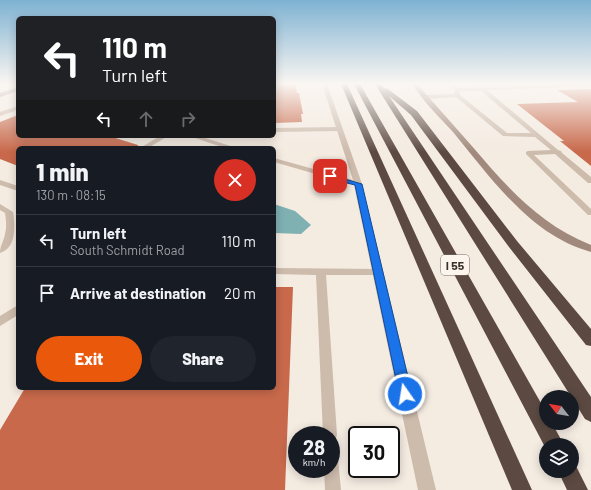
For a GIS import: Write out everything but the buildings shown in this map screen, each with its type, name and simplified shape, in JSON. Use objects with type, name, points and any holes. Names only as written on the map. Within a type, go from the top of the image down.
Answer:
[{"type":"highway","points":[[354,107],[522,490]]},
{"type":"highway","name":"I 55","points":[[369,107],[550,438]]},
{"type":"highway","name":"I 55","points":[[393,107],[591,413]]},
{"type":"highway","points":[[406,107],[414,113],[513,244],[591,340]]},
{"type":"highway","points":[[572,478],[578,490]]},
{"type":"street","points":[[332,107],[358,184],[427,490]]},
{"type":"street","points":[[434,107],[518,203],[547,228],[574,243],[591,250]]},
{"type":"street","points":[[206,138],[228,146]]},
{"type":"street","points":[[276,161],[358,184]]},
{"type":"lane","points":[[474,107],[505,135],[538,135]]},
{"type":"lane","points":[[504,107],[591,181]]},
{"type":"lane","points":[[0,114],[16,109]]},
{"type":"lane","points":[[276,130],[339,129]]},
{"type":"lane","points":[[147,146],[161,138]]},
{"type":"lane","points":[[558,152],[528,153],[591,213]]},
{"type":"lane","points":[[0,182],[16,188]]},
{"type":"lane","points":[[0,206],[10,212],[11,227],[8,242],[0,250]]},
{"type":"lane","points":[[276,271],[378,272]]},
{"type":"lane","points":[[321,271],[330,426]]},
{"type":"lane","points":[[0,322],[16,310]]},
{"type":"lane","points":[[332,478],[333,490]]},
{"type":"water","points":[[276,205],[295,211],[311,225],[301,234],[276,233]]},
{"type":"route","points":[[330,176],[358,184],[405,394]]}]
